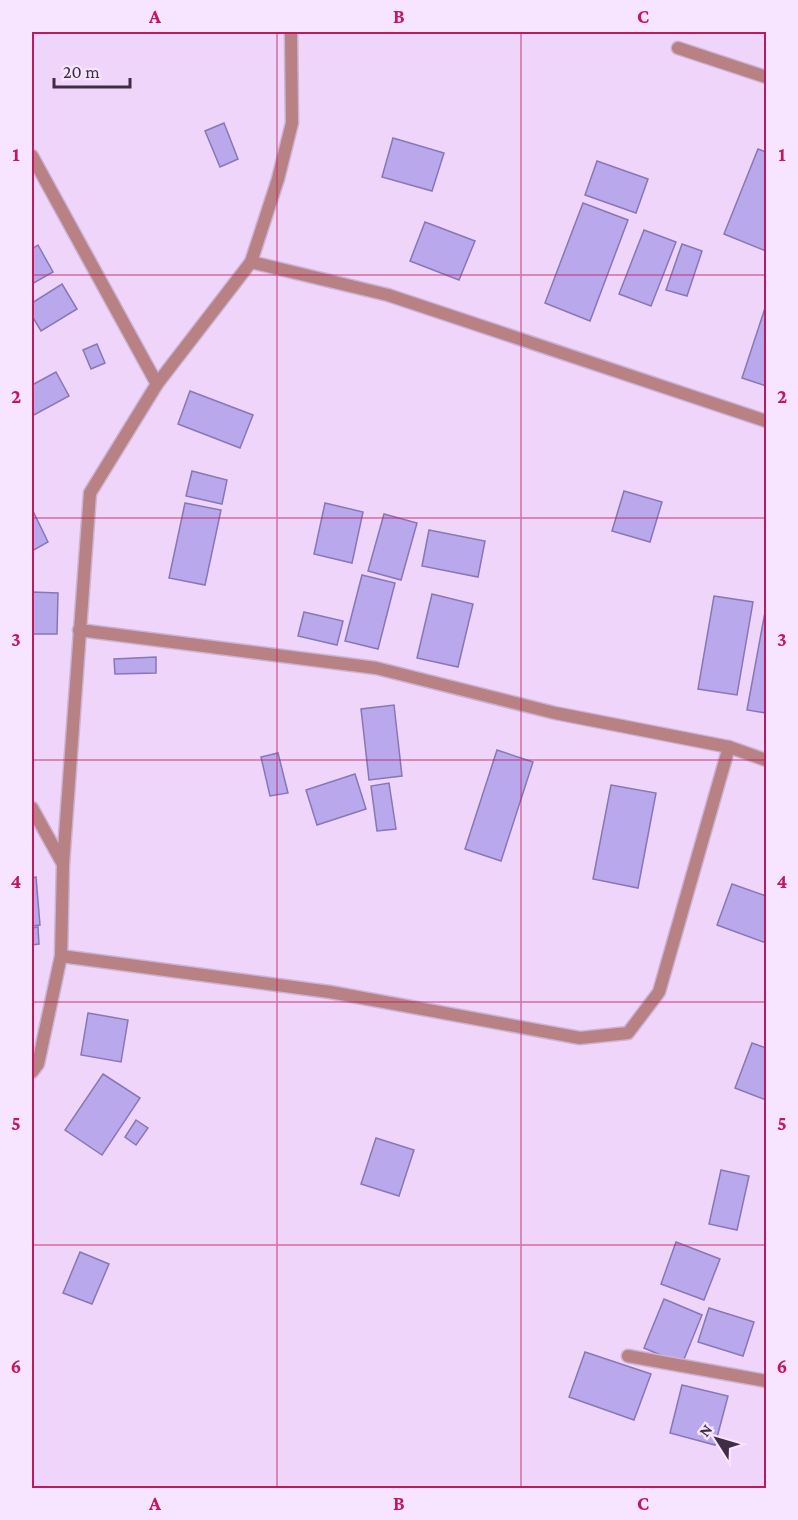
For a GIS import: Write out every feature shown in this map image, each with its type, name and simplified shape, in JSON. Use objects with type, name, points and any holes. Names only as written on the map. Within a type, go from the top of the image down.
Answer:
[{"type":"street","points":[[32,1072],[38,1064],[62,956],[63,864],[90,493],[157,384],[251,262],[278,179],[292,123],[291,32]]},
{"type":"street","points":[[678,48],[766,77]]},
{"type":"street","points":[[32,156],[157,384]]},
{"type":"street","points":[[251,262],[387,295],[766,421]]},
{"type":"street","points":[[79,630],[376,668],[555,713],[729,747],[766,760]]},
{"type":"street","points":[[62,956],[330,992],[580,1038],[628,1033],[659,992],[729,747]]},
{"type":"street","points":[[32,808],[63,864]]},
{"type":"street","points":[[628,1356],[766,1381]]},
{"type":"building","points":[[224,123],[238,159],[220,167],[205,131]]},
{"type":"building","points":[[393,138],[444,153],[432,191],[382,177]]},
{"type":"building","points":[[758,149],[766,152],[766,251],[724,234]]},
{"type":"building","points":[[597,161],[648,179],[636,213],[585,195]]},
{"type":"building","points":[[583,203],[628,220],[590,321],[545,303]]},
{"type":"building","points":[[425,222],[475,241],[459,280],[410,261]]},
{"type":"building","points":[[644,230],[676,242],[651,306],[619,294]]},
{"type":"building","points":[[682,244],[702,251],[687,296],[666,290]]},
{"type":"building","points":[[38,245],[53,272],[32,284],[32,249]]},
{"type":"building","points":[[62,284],[77,309],[41,331],[32,316],[32,303]]},
{"type":"building","points":[[766,305],[766,386],[742,378]]},
{"type":"building","points":[[97,344],[105,363],[91,369],[83,350]]},
{"type":"building","points":[[56,372],[69,396],[32,416],[32,385]]},
{"type":"building","points":[[190,391],[253,415],[240,448],[178,424]]},
{"type":"building","points":[[192,471],[227,480],[222,504],[186,496]]},
{"type":"building","points":[[624,491],[662,502],[650,542],[612,531]]},
{"type":"building","points":[[185,503],[221,510],[205,585],[169,578]]},
{"type":"building","points":[[325,503],[363,512],[352,563],[314,554]]},
{"type":"building","points":[[32,509],[48,542],[32,551]]},
{"type":"building","points":[[384,514],[417,523],[401,580],[368,571]]},
{"type":"building","points":[[429,530],[485,541],[478,577],[422,566]]},
{"type":"building","points":[[362,575],[395,583],[378,649],[345,641]]},
{"type":"building","points":[[32,592],[58,593],[57,634],[32,634]]},
{"type":"building","points":[[432,594],[473,604],[458,667],[417,658]]},
{"type":"building","points":[[714,596],[753,602],[737,695],[698,689]]},
{"type":"building","points":[[304,612],[343,621],[337,645],[298,636]]},
{"type":"building","points":[[766,613],[766,713],[747,710]]},
{"type":"building","points":[[156,657],[156,673],[115,674],[114,659]]},
{"type":"building","points":[[394,705],[402,776],[369,780],[361,709]]},
{"type":"building","points":[[497,750],[533,762],[501,861],[465,849]]},
{"type":"building","points":[[278,753],[288,793],[270,796],[261,757]]},
{"type":"building","points":[[355,774],[366,809],[317,825],[306,790]]},
{"type":"building","points":[[389,783],[396,829],[377,831],[371,786]]},
{"type":"building","points":[[611,785],[656,793],[638,888],[593,879]]},
{"type":"building","points":[[36,877],[40,925],[32,926],[32,878]]},
{"type":"building","points":[[732,884],[766,896],[766,943],[717,925]]},
{"type":"building","points":[[38,927],[39,944],[32,945],[32,928]]},
{"type":"building","points":[[88,1013],[128,1020],[121,1062],[81,1055]]},
{"type":"building","points":[[752,1043],[766,1048],[766,1100],[735,1088]]},
{"type":"building","points":[[103,1074],[140,1098],[102,1155],[65,1130]]},
{"type":"building","points":[[136,1120],[148,1128],[136,1145],[125,1137]]},
{"type":"building","points":[[376,1138],[414,1150],[399,1196],[361,1184]]},
{"type":"building","points":[[721,1170],[749,1176],[737,1230],[709,1224]]},
{"type":"building","points":[[676,1242],[720,1259],[704,1300],[661,1284]]},
{"type":"building","points":[[80,1252],[109,1264],[92,1304],[63,1293]]},
{"type":"building","points":[[664,1299],[702,1315],[682,1364],[644,1348]]},
{"type":"building","points":[[709,1308],[754,1322],[743,1356],[698,1342]]},
{"type":"building","points":[[585,1352],[651,1374],[634,1420],[569,1397]]},
{"type":"building","points":[[682,1385],[728,1396],[715,1445],[670,1433]]}]
